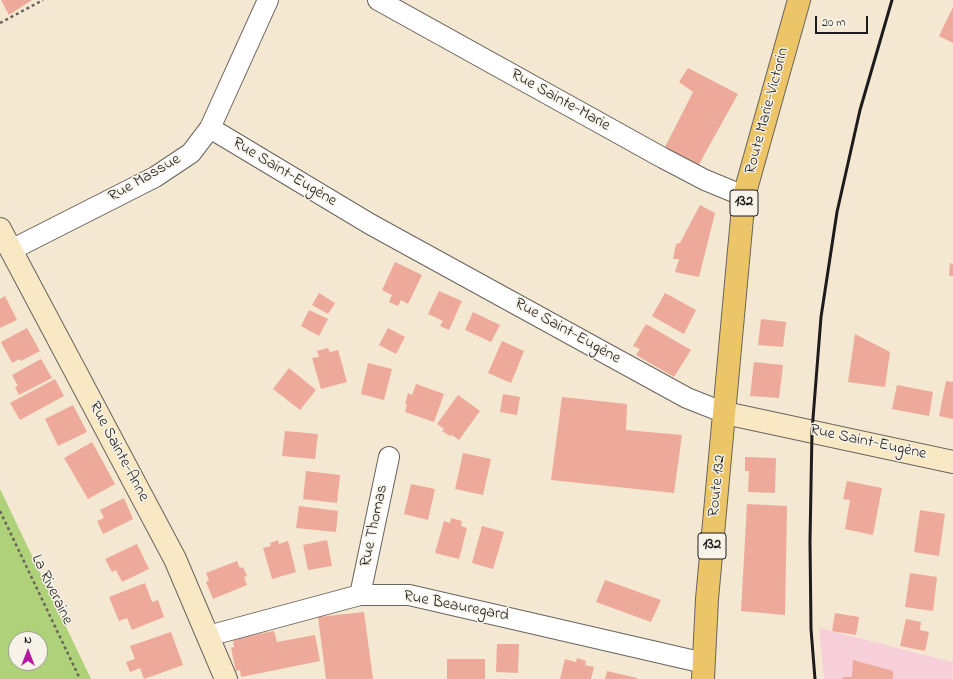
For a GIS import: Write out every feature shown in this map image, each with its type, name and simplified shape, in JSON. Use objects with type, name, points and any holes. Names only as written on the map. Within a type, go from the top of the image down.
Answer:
[{"type":"main road","name":"Route Marie-Victorin","points":[[725,413],[744,196],[797,1]]},
{"type":"main road","name":"Route 132","points":[[703,671],[707,599],[725,413]]},
{"type":"street","name":"Rue Massue","points":[[11,250],[155,178],[191,153],[210,128],[268,0]]},
{"type":"street","name":"Rue Sainte-Marie","points":[[378,0],[663,158],[705,180],[744,196]]},
{"type":"street","name":"Rue Saint-Eugène","points":[[210,128],[370,224],[687,398],[725,413],[953,462]]},
{"type":"street","name":"Rue Sainte-Anne","points":[[0,229],[175,559],[226,679]]},
{"type":"street","name":"Rue Thomas","points":[[360,595],[390,456]]},
{"type":"street","name":"Rue Beauregard","points":[[208,636],[360,595],[409,595],[703,671]]},
{"type":"path","points":[[0,22],[43,0]]},
{"type":"path","name":"La Riveraine","points":[[0,511],[80,679]]},
{"type":"shaded area","points":[[819,628],[953,662],[952,679],[824,679]]},
{"type":"green space","points":[[0,489],[91,679],[0,679]]},
{"type":"building","points":[[1,0],[32,0],[9,15]]},
{"type":"building","points":[[953,7],[953,43],[939,36]]},
{"type":"building","points":[[688,68],[738,94],[698,166],[665,147],[693,92],[679,82]]},
{"type":"building","points":[[700,205],[715,213],[699,277],[675,272],[679,259],[673,259],[676,244],[680,243]]},
{"type":"building","points":[[395,262],[422,275],[408,304],[401,300],[398,306],[389,302],[392,295],[382,290]]},
{"type":"building","points":[[950,263],[953,264],[953,276],[949,276]]},
{"type":"building","points":[[439,291],[462,301],[449,330],[440,326],[443,321],[428,314]]},
{"type":"building","points":[[319,293],[335,303],[328,314],[312,305]]},
{"type":"building","points":[[665,293],[696,310],[684,334],[652,316]]},
{"type":"building","points":[[5,296],[17,320],[0,328],[0,299]]},
{"type":"building","points":[[309,310],[328,319],[319,336],[301,326]]},
{"type":"building","points":[[473,312],[500,325],[491,342],[465,330]]},
{"type":"building","points":[[761,319],[786,322],[783,347],[758,345]]},
{"type":"building","points":[[646,324],[691,350],[674,377],[636,355],[640,349],[633,346]]},
{"type":"building","points":[[27,328],[40,351],[21,361],[20,359],[12,363],[1,342]]},
{"type":"building","points":[[388,328],[405,337],[396,354],[379,345]]},
{"type":"building","points":[[855,334],[890,352],[885,387],[848,382]]},
{"type":"building","points":[[502,341],[524,351],[511,383],[488,373]]},
{"type":"building","points":[[328,348],[330,352],[338,350],[347,382],[321,389],[312,358],[319,357],[317,351]]},
{"type":"building","points":[[41,359],[52,378],[19,395],[15,387],[18,386],[12,375]]},
{"type":"building","points":[[754,362],[783,365],[779,398],[750,396]]},
{"type":"building","points":[[368,363],[392,369],[384,400],[361,394]]},
{"type":"building","points":[[289,368],[316,390],[300,410],[273,389]]},
{"type":"building","points":[[55,379],[64,396],[20,420],[10,403]]},
{"type":"building","points":[[946,381],[953,382],[953,419],[939,416]]},
{"type":"building","points":[[416,384],[444,394],[434,422],[405,412],[407,405],[405,404],[408,393],[412,395]]},
{"type":"building","points":[[897,385],[933,392],[929,416],[892,409]]},
{"type":"building","points":[[503,394],[520,397],[517,415],[500,412]]},
{"type":"building","points":[[458,395],[480,411],[459,440],[442,431],[444,429],[437,424]]},
{"type":"building","points":[[562,397],[627,404],[626,430],[682,435],[674,493],[551,480]]},
{"type":"building","points":[[73,405],[87,432],[58,446],[45,419]]},
{"type":"building","points":[[285,431],[318,434],[315,459],[282,456]]},
{"type":"building","points":[[92,442],[115,484],[88,499],[64,458]]},
{"type":"building","points":[[463,453],[491,459],[483,495],[455,489]]},
{"type":"building","points":[[745,457],[776,458],[775,493],[748,492],[749,471],[745,471]]},
{"type":"building","points":[[306,471],[340,475],[337,503],[303,499]]},
{"type":"building","points":[[847,481],[882,488],[873,535],[845,529],[850,500],[843,499]]},
{"type":"building","points":[[411,484],[435,489],[428,520],[404,514]]},
{"type":"building","points":[[124,498],[133,519],[103,534],[97,521],[104,518],[100,510]]},
{"type":"building","points":[[747,504],[787,506],[785,615],[741,611]]},
{"type":"building","points":[[299,506],[338,511],[336,532],[296,528]]},
{"type":"building","points":[[920,510],[945,514],[939,556],[914,552]]},
{"type":"building","points":[[451,518],[462,521],[461,526],[467,528],[459,559],[435,553],[444,521],[450,523]]},
{"type":"building","points":[[482,526],[504,532],[493,569],[472,563]]},
{"type":"building","points":[[278,540],[279,544],[288,541],[296,572],[272,579],[263,548],[271,546],[270,543]]},
{"type":"building","points":[[327,540],[332,566],[308,570],[303,545]]},
{"type":"building","points":[[137,544],[149,569],[122,582],[116,570],[112,572],[105,559]]},
{"type":"building","points":[[237,561],[240,568],[243,567],[247,576],[244,577],[247,585],[213,599],[206,582],[209,580],[206,573]]},
{"type":"building","points":[[910,573],[937,577],[933,611],[905,607]]},
{"type":"building","points":[[605,580],[661,600],[651,622],[596,602]]},
{"type":"building","points":[[145,583],[152,602],[158,600],[164,617],[132,630],[127,618],[119,621],[109,597]]},
{"type":"building","points":[[364,612],[373,679],[326,679],[318,617]]},
{"type":"building","points":[[835,613],[859,617],[856,635],[832,631]]},
{"type":"building","points":[[906,619],[921,622],[920,630],[929,632],[925,651],[900,646]]},
{"type":"building","points":[[274,631],[277,642],[315,635],[320,661],[241,677],[240,670],[236,671],[231,648],[234,647],[233,639]]},
{"type":"building","points":[[171,632],[183,665],[144,679],[140,668],[130,672],[126,662],[135,659],[130,646]]},
{"type":"building","points":[[497,644],[519,644],[518,673],[496,672]]},
{"type":"building","points":[[577,658],[586,661],[585,665],[594,667],[591,679],[560,679],[565,659],[576,662]]},
{"type":"building","points":[[447,659],[485,659],[485,679],[447,679]]},
{"type":"building","points":[[853,660],[893,671],[893,679],[843,679],[843,677],[852,677]]},
{"type":"building","points":[[607,671],[637,678],[637,679],[605,679]]},
{"type":"railway","points":[[815,679],[811,629],[810,541],[812,431],[821,317],[837,212],[860,110],[892,0]]}]
